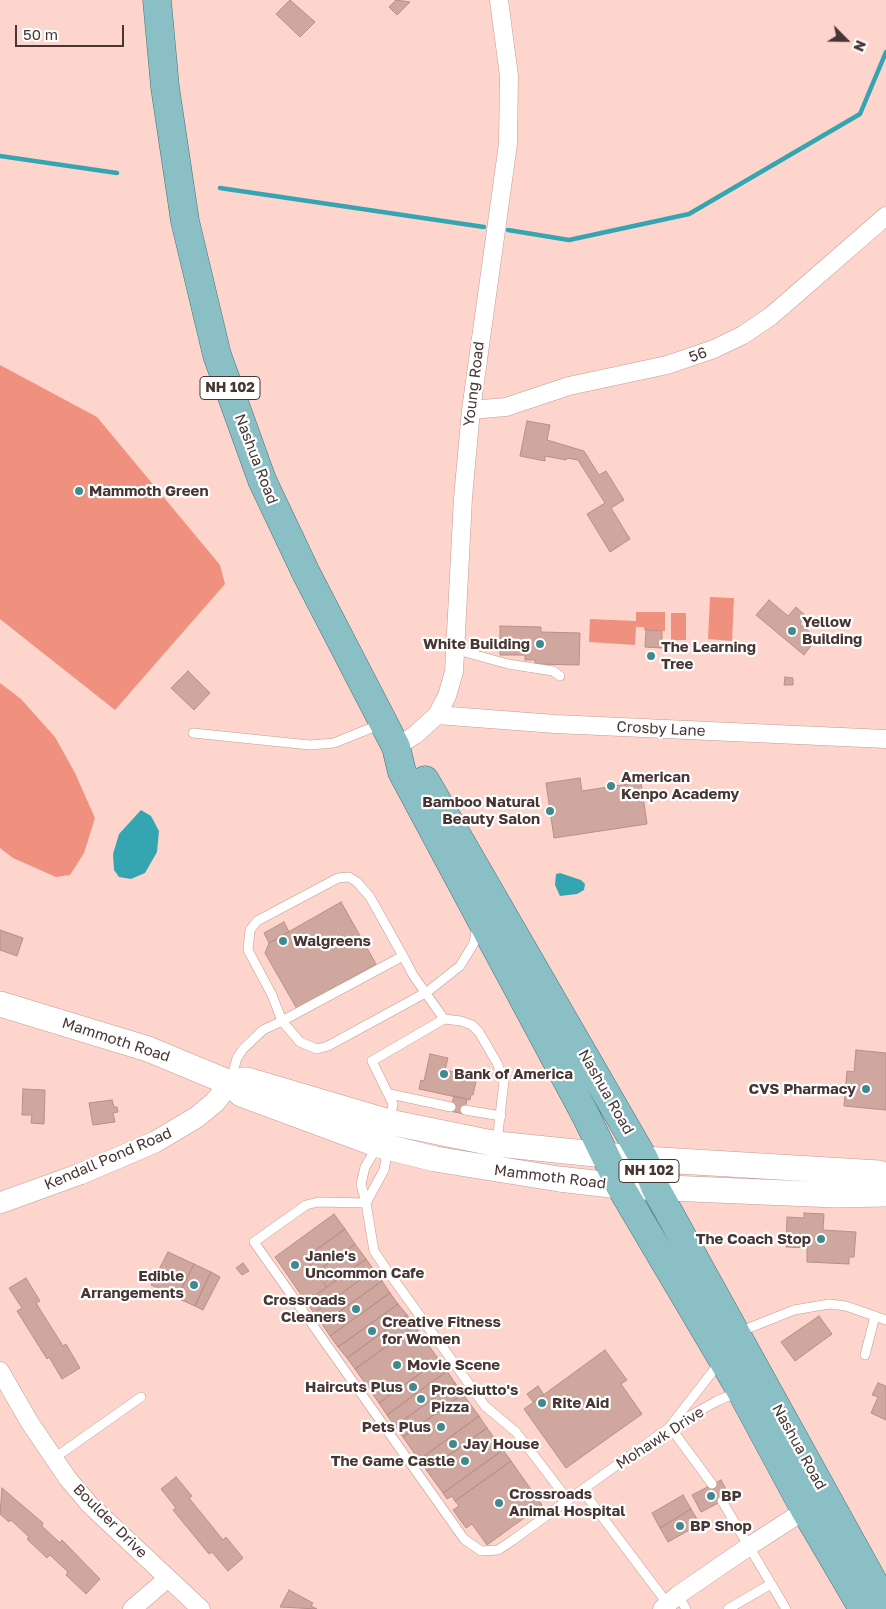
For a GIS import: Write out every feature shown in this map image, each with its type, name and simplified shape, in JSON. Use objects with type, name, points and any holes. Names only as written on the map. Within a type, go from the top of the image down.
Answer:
[{"type":"main road","name":"Nashua Road","points":[[157,0],[165,87],[179,188],[192,254],[217,355],[270,498],[306,573],[396,747],[402,772],[586,1116],[620,1186],[740,1391],[886,1604]]},
{"type":"main road","name":"Nashua Road","points":[[396,747],[415,766],[447,815],[644,1159],[656,1189],[737,1333],[864,1609]]},
{"type":"main road","name":"Mammoth Road","points":[[0,1004],[148,1050],[230,1083],[241,1094],[384,1133],[644,1159],[879,1173],[886,1176]]},
{"type":"main road","name":"Mammoth Road","points":[[384,1133],[435,1159],[478,1167],[620,1186],[656,1189],[886,1194]]},
{"type":"street","name":"Young Road","points":[[396,747],[415,735],[437,715],[447,696],[454,672],[463,498],[471,410],[508,144],[509,76],[499,0]]},
{"type":"street","name":"56","points":[[471,410],[506,407],[570,386],[666,365],[714,350],[771,316],[886,216]]},
{"type":"street","name":"Crosby Lane","points":[[437,715],[466,719],[886,739]]},
{"type":"street","name":"Kendall Pond Road","points":[[0,1203],[80,1174],[178,1130],[215,1102],[230,1083]]},
{"type":"street","name":"Boulder Drive","points":[[0,1371],[53,1459],[90,1505],[201,1609]]},
{"type":"street","points":[[673,1604],[748,1547],[816,1503]]},
{"type":"street","points":[[132,1609],[168,1578]]},
{"type":"lane","points":[[454,648],[508,664],[553,671],[560,676]]},
{"type":"lane","points":[[193,734],[310,745],[334,743],[384,723]]},
{"type":"lane","points":[[444,1019],[427,992],[403,956],[370,897],[357,882],[349,877],[338,878],[266,916],[258,921],[250,930],[248,950],[272,995],[282,1021],[300,1042],[317,1049],[328,1046],[427,992],[449,977],[464,960],[474,943],[479,918]]},
{"type":"lane","points":[[230,1083],[237,1058],[242,1049],[263,1030],[403,956]]},
{"type":"lane","points":[[497,1144],[504,1081],[479,1032],[472,1025],[461,1021],[444,1019],[372,1061],[390,1094],[393,1104],[384,1133],[371,1154],[361,1184],[374,1251],[485,1406],[516,1432],[568,1500]]},
{"type":"lane","points":[[390,1094],[451,1107]]},
{"type":"lane","points":[[465,1110],[501,1116]]},
{"type":"lane","points":[[366,1203],[384,1170],[386,1160],[384,1133]]},
{"type":"lane","name":"Mohawk Drive","points":[[366,1203],[318,1202],[306,1205],[254,1242],[464,1539],[481,1551],[498,1550],[670,1427],[717,1401],[740,1391]]},
{"type":"lane","points":[[737,1333],[794,1310],[812,1306],[846,1306],[886,1320]]},
{"type":"lane","points":[[865,1355],[875,1316]]},
{"type":"lane","points":[[712,1484],[670,1427],[722,1359]]},
{"type":"lane","points":[[53,1459],[141,1397]]},
{"type":"lane","points":[[582,1490],[673,1604]]},
{"type":"lane","points":[[722,1501],[786,1609]]},
{"type":"lane","points":[[728,1609],[771,1584]]},
{"type":"shaded area","name":"Mammoth Green","points":[[0,365],[97,417],[220,565],[225,584],[115,710],[0,619]]},
{"type":"shaded area","points":[[710,597],[734,598],[732,641],[708,639]]},
{"type":"shaded area","points":[[636,612],[665,612],[665,631],[644,630],[644,627],[636,627],[635,645],[589,642],[590,619],[636,621]]},
{"type":"shaded area","points":[[671,613],[686,613],[686,640],[671,640]]},
{"type":"shaded area","points":[[0,683],[21,699],[55,737],[75,773],[95,818],[84,853],[70,875],[56,877],[13,858],[0,848]]},
{"type":"water","points":[[141,810],[151,816],[159,831],[157,852],[145,873],[131,879],[119,877],[114,870],[113,854],[119,834]]},
{"type":"water","points":[[560,873],[581,880],[585,884],[584,890],[577,894],[560,896],[555,885],[556,874]]},
{"type":"building","points":[[290,0],[315,22],[300,37],[276,14]]},
{"type":"building","points":[[396,0],[410,2],[397,15],[389,7]]},
{"type":"building","points":[[527,421],[550,425],[547,440],[584,451],[599,475],[606,471],[624,500],[611,508],[630,539],[610,552],[587,514],[605,503],[578,460],[545,456],[545,461],[520,456]]},
{"type":"building","name":"Yellow Building","points":[[769,600],[788,616],[796,607],[806,616],[800,624],[817,638],[804,655],[756,615]]},
{"type":"building","name":"White Building","points":[[500,626],[541,627],[541,632],[580,633],[579,665],[535,664],[535,660],[525,660],[525,655],[500,655]]},
{"type":"building","points":[[646,630],[662,631],[662,648],[645,647]]},
{"type":"building","points":[[188,671],[210,693],[194,710],[171,688]]},
{"type":"building","points":[[785,677],[793,678],[793,685],[784,685]]},
{"type":"building","points":[[580,778],[582,791],[641,782],[647,824],[554,838],[546,783]]},
{"type":"building","name":"Walgreens","points":[[341,902],[376,964],[297,1009],[265,953],[269,943]]},
{"type":"building","points":[[284,922],[289,932],[269,943],[264,933]]},
{"type":"building","points":[[0,930],[23,938],[17,956],[0,950]]},
{"type":"building","name":"CVS Pharmacy","points":[[856,1050],[886,1053],[886,1110],[844,1106],[847,1071],[854,1072]]},
{"type":"building","name":"Bank of America","points":[[430,1054],[448,1058],[445,1070],[477,1077],[470,1100],[419,1089],[421,1080],[424,1081]]},
{"type":"building","points":[[23,1089],[45,1090],[44,1124],[31,1123],[32,1115],[22,1115]]},
{"type":"building","points":[[454,1096],[467,1099],[464,1114],[450,1111]]},
{"type":"building","points":[[112,1100],[118,1112],[113,1113],[115,1122],[93,1125],[89,1103]]},
{"type":"building","name":"The Coach Stop","points":[[804,1213],[824,1214],[823,1230],[856,1232],[854,1257],[849,1257],[849,1264],[807,1262],[807,1248],[786,1247],[787,1217],[804,1218]]},
{"type":"building","name":"Janie's Uncommon Cafe","points":[[334,1214],[345,1229],[305,1258],[327,1287],[306,1302],[275,1257]]},
{"type":"building","points":[[345,1229],[355,1244],[316,1272],[305,1258]]},
{"type":"building","points":[[355,1244],[366,1259],[327,1287],[316,1272]]},
{"type":"building","points":[[168,1252],[194,1264],[177,1298],[151,1285]]},
{"type":"building","points":[[366,1259],[374,1270],[314,1313],[306,1302]]},
{"type":"building","points":[[243,1263],[249,1271],[242,1275],[236,1268]]},
{"type":"building","name":"Edible Arrangements","points":[[194,1264],[211,1272],[195,1306],[177,1298]]},
{"type":"building","points":[[374,1270],[382,1281],[322,1324],[314,1313]]},
{"type":"building","points":[[211,1272],[220,1277],[203,1310],[195,1306]]},
{"type":"building","points":[[26,1278],[40,1301],[36,1303],[63,1346],[66,1344],[80,1368],[62,1379],[17,1311],[22,1308],[9,1288]]},
{"type":"building","name":"Crossroads Cleaners","points":[[382,1281],[390,1293],[330,1336],[322,1324]]},
{"type":"building","points":[[390,1293],[398,1304],[338,1347],[330,1336]]},
{"type":"building","name":"Creative Fitness for Women","points":[[398,1304],[407,1315],[347,1358],[338,1347]]},
{"type":"building","points":[[407,1315],[415,1326],[355,1369],[347,1358]]},
{"type":"building","points":[[819,1316],[832,1334],[795,1361],[781,1342]]},
{"type":"building","name":"Movie Scene","points":[[415,1326],[439,1360],[379,1403],[355,1369]]},
{"type":"building","name":"Rite Aid","points":[[605,1350],[627,1380],[621,1384],[642,1414],[566,1468],[524,1409]]},
{"type":"building","name":"Haircuts Plus","points":[[439,1360],[447,1371],[387,1415],[379,1403]]},
{"type":"building","name":"Prosciutto's Pizza","points":[[447,1371],[455,1383],[395,1426],[387,1415]]},
{"type":"building","points":[[455,1383],[463,1394],[403,1437],[395,1426]]},
{"type":"building","points":[[878,1383],[886,1386],[886,1420],[871,1413],[878,1397],[872,1395]]},
{"type":"building","points":[[538,1386],[544,1395],[533,1402],[527,1394]]},
{"type":"building","name":"Pets Plus","points":[[463,1394],[479,1416],[419,1460],[403,1437]]},
{"type":"building","name":"Jay House","points":[[479,1416],[487,1428],[427,1471],[419,1460]]},
{"type":"building","name":"The Game Castle","points":[[487,1428],[503,1450],[443,1493],[427,1471]]},
{"type":"building","points":[[503,1450],[511,1461],[455,1501],[452,1496],[447,1499],[443,1493]]},
{"type":"building","name":"Crossroads Animal Hospital","points":[[511,1461],[542,1505],[487,1545],[472,1524],[466,1528],[453,1510],[459,1506],[455,1501]]},
{"type":"building","points":[[176,1477],[192,1496],[189,1498],[223,1540],[226,1537],[243,1558],[228,1571],[212,1552],[209,1554],[173,1510],[176,1508],[161,1489]]},
{"type":"building","name":"BP","points":[[721,1480],[730,1497],[701,1512],[692,1495]]},
{"type":"building","points":[[2,1488],[43,1523],[42,1526],[60,1543],[62,1540],[100,1579],[86,1594],[66,1575],[68,1572],[50,1555],[47,1558],[11,1520],[9,1522],[0,1514]]},
{"type":"building","points":[[683,1495],[691,1509],[660,1528],[652,1513]]},
{"type":"building","name":"BP Shop","points":[[691,1509],[700,1524],[668,1542],[660,1528]]},
{"type":"building","points":[[289,1590],[313,1603],[311,1606],[317,1609],[280,1607]]},
{"type":"waterway","points":[[508,230],[569,240],[689,214],[860,114],[886,52]]},
{"type":"waterway","points":[[0,156],[117,173]]},
{"type":"waterway","points":[[220,188],[484,227]]},
{"type":"place","name":"Mammoth Green","points":[[79,491]]},
{"type":"place","name":"Yellow Building","points":[[792,631]]},
{"type":"place","name":"White Building","points":[[540,644]]},
{"type":"place","name":"The Learning Tree","points":[[651,656]]},
{"type":"place","name":"American Kenpo Academy","points":[[611,786]]},
{"type":"place","name":"Bamboo Natural Beauty Salon","points":[[550,811]]},
{"type":"place","name":"Walgreens","points":[[283,941]]},
{"type":"place","name":"Bank of America","points":[[444,1074]]},
{"type":"place","name":"CVS Pharmacy","points":[[866,1089]]},
{"type":"place","name":"The Coach Stop","points":[[821,1239]]},
{"type":"place","name":"Janie's Uncommon Cafe","points":[[295,1265]]},
{"type":"place","name":"Edible Arrangements","points":[[194,1285]]},
{"type":"place","name":"Crossroads Cleaners","points":[[356,1309]]},
{"type":"place","name":"Creative Fitness for Women","points":[[372,1331]]},
{"type":"place","name":"Movie Scene","points":[[397,1365]]},
{"type":"place","name":"Haircuts Plus","points":[[413,1387]]},
{"type":"place","name":"Prosciutto's Pizza","points":[[421,1399]]},
{"type":"place","name":"Rite Aid","points":[[542,1403]]},
{"type":"place","name":"Pets Plus","points":[[441,1427]]},
{"type":"place","name":"Jay House","points":[[453,1444]]},
{"type":"place","name":"The Game Castle","points":[[465,1461]]},
{"type":"place","name":"BP","points":[[711,1496]]},
{"type":"place","name":"Crossroads Animal Hospital","points":[[499,1503]]},
{"type":"place","name":"BP Shop","points":[[680,1526]]}]
